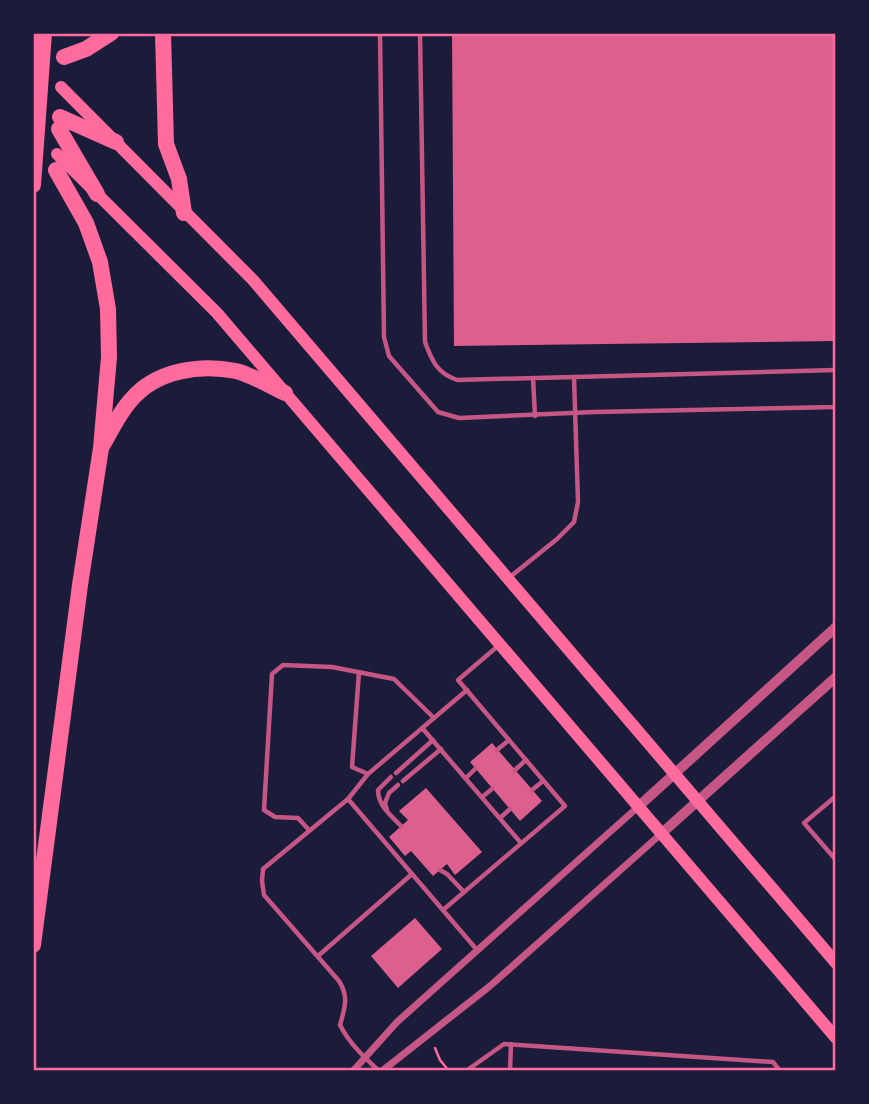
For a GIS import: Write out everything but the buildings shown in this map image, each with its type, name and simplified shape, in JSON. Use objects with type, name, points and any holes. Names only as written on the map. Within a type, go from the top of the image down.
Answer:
[{"type":"highway","points":[[33,184],[44,33]]},
{"type":"highway","points":[[64,57],[86,49],[111,33]]},
{"type":"highway","points":[[163,33],[166,144],[179,179],[184,213]]},
{"type":"highway","points":[[97,194],[59,123],[116,142]]},
{"type":"highway","points":[[33,945],[100,448],[108,357],[108,310],[100,262],[86,223],[56,162]]},
{"type":"highway","points":[[100,448],[131,399],[154,382],[178,371],[203,368],[237,372],[285,393]]},
{"type":"main road","points":[[61,87],[253,280],[836,963]]},
{"type":"main road","points":[[56,162],[97,194],[217,313],[836,1038]]},
{"type":"street","points":[[354,1071],[397,1022],[836,627]]},
{"type":"street","points":[[381,1071],[491,986],[836,677]]},
{"type":"lane","points":[[380,33],[384,337],[388,356],[438,412],[459,418],[836,408]]},
{"type":"lane","points":[[419,33],[425,342],[430,357],[441,374],[457,380],[836,370]]},
{"type":"lane","points":[[509,579],[574,522],[578,502],[574,377]]},
{"type":"lane","points":[[533,378],[535,416]]},
{"type":"lane","points":[[443,910],[565,806],[458,680],[500,643]]},
{"type":"lane","points":[[309,830],[298,818],[275,817],[264,810],[272,674],[283,665],[332,667],[394,679],[434,718]]},
{"type":"lane","points":[[359,672],[352,767],[368,774]]},
{"type":"lane","points":[[381,1071],[365,1058],[345,1035],[340,1025],[346,993],[264,895],[263,869],[348,799],[368,774],[467,690]]},
{"type":"lane","points":[[423,729],[521,843]]},
{"type":"lane","points":[[401,826],[378,798],[378,790],[433,740]]},
{"type":"lane","points":[[498,750],[509,740]]},
{"type":"lane","points":[[388,811],[385,803],[389,793],[440,749]]},
{"type":"lane","points":[[836,755],[836,763]]},
{"type":"lane","points":[[515,770],[526,760]]},
{"type":"lane","points":[[466,778],[475,769]]},
{"type":"lane","points":[[532,790],[543,781]]},
{"type":"lane","points":[[482,797],[492,789]]},
{"type":"lane","points":[[836,796],[804,823],[836,860]]},
{"type":"lane","points":[[348,799],[477,950]]},
{"type":"lane","points":[[500,818],[510,809]]},
{"type":"lane","points":[[440,870],[464,892]]},
{"type":"lane","points":[[317,956],[412,874]]},
{"type":"lane","points":[[466,1071],[504,1044],[773,1062],[780,1071]]},
{"type":"lane","points":[[510,1071],[512,1044]]},
{"type":"path","points":[[435,1048],[440,1060],[450,1071]]}]
